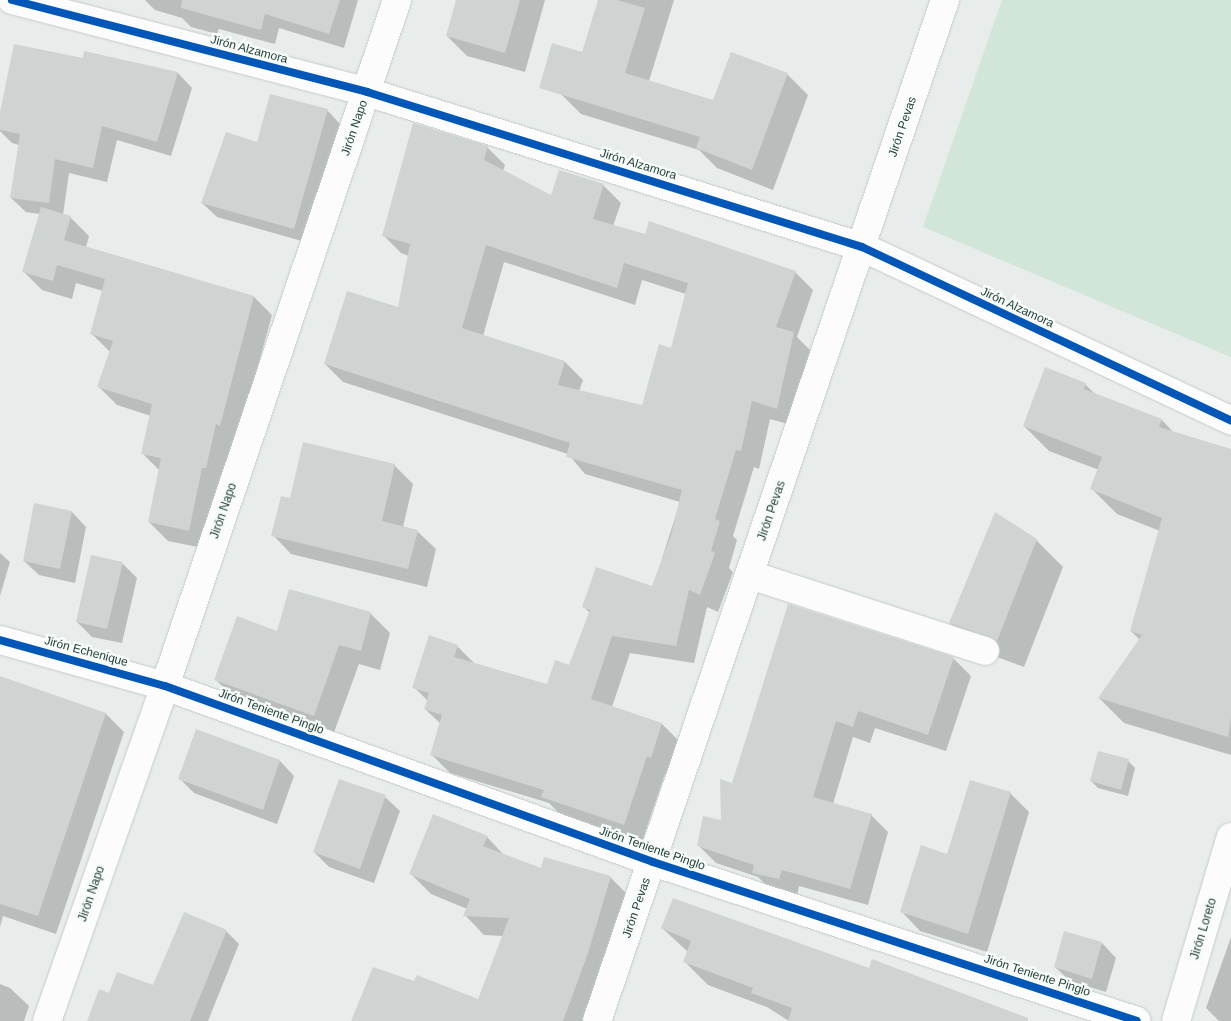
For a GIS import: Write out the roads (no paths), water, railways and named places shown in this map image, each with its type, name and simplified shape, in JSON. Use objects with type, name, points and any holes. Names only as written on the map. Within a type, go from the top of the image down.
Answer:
[{"type":"street","name":"Jirón Alzamora","points":[[12,0],[367,92],[862,247],[1231,421]]},
{"type":"street","name":"Jirón Napo","points":[[47,1021],[165,686],[397,0]]},
{"type":"street","name":"Jirón Pevas","points":[[598,1021],[945,0]]},
{"type":"street","points":[[750,575],[985,650]]},
{"type":"street","name":"Jirón Echenique","points":[[0,640],[165,686]]},
{"type":"street","name":"Jirón Teniente Pinglo","points":[[165,686],[653,862],[1137,1021]]},
{"type":"street","name":"Jirón Loreto","points":[[1176,1021],[1231,838]]}]
